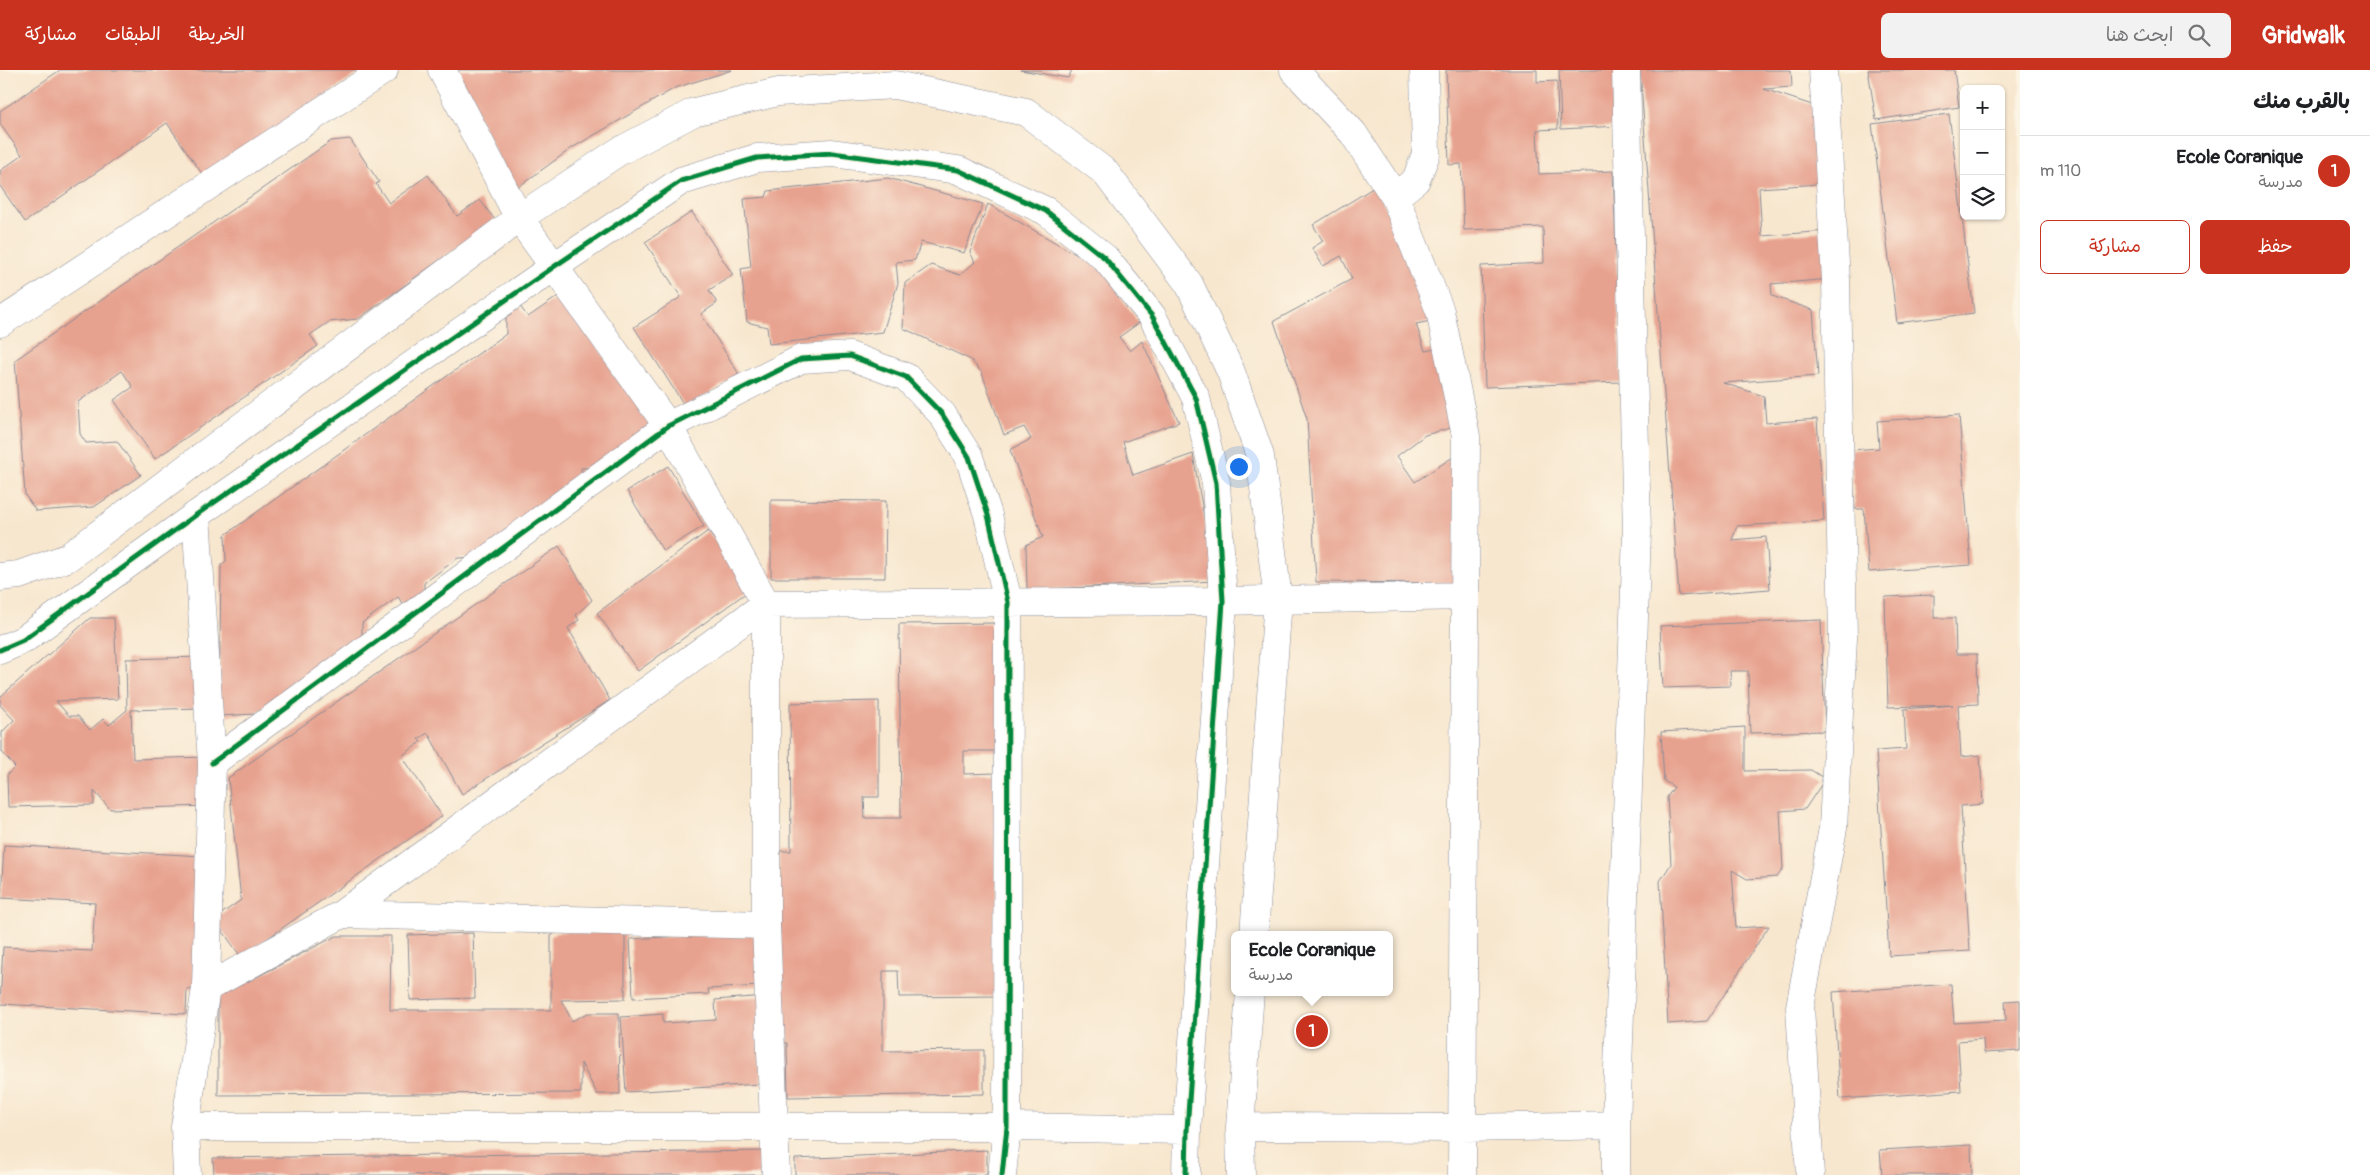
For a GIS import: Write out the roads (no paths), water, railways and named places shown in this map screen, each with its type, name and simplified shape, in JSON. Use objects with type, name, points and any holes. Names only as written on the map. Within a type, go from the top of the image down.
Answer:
[{"type":"street","points":[[0,323],[384,70]]},
{"type":"street","points":[[442,70],[519,218],[668,426],[766,604],[766,925],[776,1175]]},
{"type":"street","points":[[1294,70],[1353,133],[1395,197],[1440,311],[1466,436],[1462,1175]]},
{"type":"street","points":[[1395,197],[1416,180],[1426,154],[1424,70]]},
{"type":"street","points":[[1616,1175],[1616,1125],[1637,533],[1626,70]]},
{"type":"street","points":[[1810,1175],[1800,1008],[1833,828],[1843,638],[1836,280],[1823,70]]},
{"type":"street","points":[[0,578],[19,575],[67,558],[519,218],[618,152],[694,112],[778,92],[895,85],[1026,112],[1105,172],[1189,284],[1231,372],[1260,456],[1278,599],[1254,931]]},
{"type":"street","points":[[0,650],[24,640],[196,515],[681,181],[757,158],[832,153],[958,170],[1046,211],[1105,258],[1111,265],[1152,316],[1196,398],[1216,483],[1223,601],[1187,1130],[1186,1175]]},
{"type":"street","points":[[212,764],[668,426],[801,359],[850,356],[906,377],[942,414],[969,457],[988,515],[1008,602],[1007,1127],[1002,1175]]},
{"type":"street","points":[[187,1175],[185,1127],[206,988],[212,764],[196,515]]},
{"type":"street","points":[[206,988],[342,914],[766,604],[1223,601],[1465,596]]},
{"type":"street","points":[[342,914],[766,925]]},
{"type":"street","points":[[1242,1175],[1240,1127],[1250,996]]},
{"type":"street","points":[[1240,1127],[1462,1128],[1616,1125]]},
{"type":"street","points":[[185,1127],[1007,1127],[1187,1130]]},
{"type":"place","name":"Ecole Coranique","points":[[1312,1031]]}]
